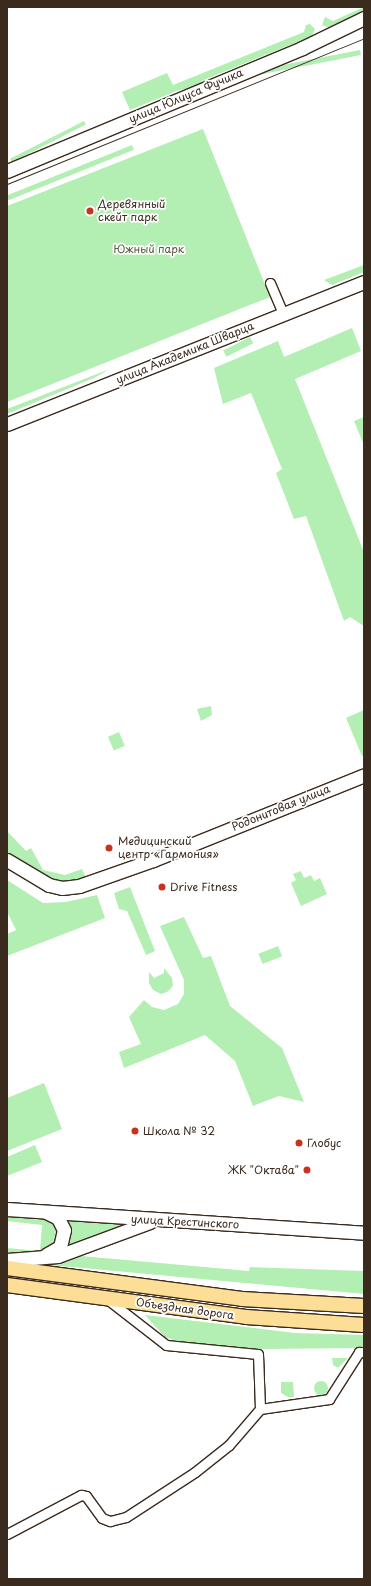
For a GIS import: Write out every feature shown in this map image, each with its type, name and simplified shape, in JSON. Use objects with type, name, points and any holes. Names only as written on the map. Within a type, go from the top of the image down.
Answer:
[{"type":"main road","name":"Объездная дорога","points":[[7,1268],[219,1296],[364,1306]]},
{"type":"main road","name":"Объездная дорога","points":[[7,1286],[246,1317],[364,1325]]},
{"type":"street","name":"улица Юлиуса Фучика","points":[[7,171],[302,48],[364,18]]},
{"type":"street","name":"улица Академика Шварца","points":[[7,424],[364,282]]},
{"type":"street","points":[[270,283],[283,314]]},
{"type":"street","name":"Родонитовая улица","points":[[7,860],[39,882],[62,888],[79,886],[152,860],[364,775]]},
{"type":"street","name":"улица Крестинского","points":[[7,1209],[364,1233]]},
{"type":"street","points":[[40,1259],[60,1247],[63,1236],[62,1225],[58,1218],[46,1212]]},
{"type":"street","points":[[7,1260],[40,1259],[58,1256],[155,1220]]},
{"type":"street","points":[[106,1298],[166,1345],[258,1354],[260,1409]]},
{"type":"street","points":[[7,1534],[81,1494],[86,1496],[102,1518],[110,1521],[126,1517],[195,1472],[229,1446],[260,1409],[329,1399],[361,1352]]},
{"type":"green space","points":[[364,7],[364,11],[330,28],[322,25],[325,17],[333,21]]},
{"type":"green space","points":[[310,24],[315,29],[312,36],[130,110],[122,92],[167,73],[173,85],[304,32],[306,25]]},
{"type":"green space","points":[[360,50],[361,55],[171,92],[171,87]]},
{"type":"green space","points":[[84,121],[86,125],[12,162],[10,159]]},
{"type":"green space","name":"Южный парк","points":[[203,129],[270,297],[7,402],[7,206]]},
{"type":"green space","points":[[132,145],[134,150],[9,200],[7,196]]},
{"type":"green space","points":[[364,265],[364,272],[332,285],[324,280]]},
{"type":"green space","points":[[352,328],[361,351],[295,379],[364,552],[364,626],[350,617],[344,621],[306,516],[294,519],[276,473],[282,469],[251,393],[223,404],[214,368],[278,341],[284,357]]},
{"type":"green space","points":[[250,337],[253,343],[226,357],[223,351]]},
{"type":"green space","points":[[110,369],[94,378],[7,414],[7,409]]},
{"type":"green space","points":[[364,417],[364,445],[354,421]]},
{"type":"green space","points":[[211,706],[212,715],[201,721],[197,709]]},
{"type":"green space","points":[[364,710],[364,755],[362,756],[346,718]]},
{"type":"green space","points":[[119,732],[125,746],[114,750],[108,737]]},
{"type":"green space","points":[[7,831],[26,851],[31,848],[43,870],[65,875],[82,869],[86,878],[60,883],[23,866],[7,853]]},
{"type":"green space","points":[[301,871],[304,878],[311,875],[314,881],[320,878],[327,894],[301,906],[291,883],[296,880],[293,874]]},
{"type":"green space","points":[[7,880],[43,903],[66,902],[97,895],[105,918],[7,956],[7,934],[16,930],[7,912]]},
{"type":"green space","points":[[130,887],[155,951],[146,955],[127,911],[119,909],[114,893]]},
{"type":"green space","points":[[184,917],[203,958],[211,956],[230,1006],[282,1048],[304,1102],[279,1096],[253,1106],[235,1061],[205,1035],[124,1068],[119,1052],[141,1044],[129,1017],[144,1000],[152,1007],[164,1010],[178,1004],[184,994],[184,980],[160,926]]},
{"type":"green space","points":[[278,946],[282,956],[263,964],[259,954]]},
{"type":"green space","points":[[164,968],[172,978],[173,986],[167,992],[161,994],[153,990],[149,983],[149,972],[154,978],[164,973]]},
{"type":"green space","points":[[44,1083],[62,1129],[7,1151],[7,1098]]},
{"type":"green space","points":[[35,1145],[42,1162],[7,1176],[7,1157]]},
{"type":"green space","points":[[7,1215],[50,1219],[58,1229],[56,1244],[38,1255],[7,1255],[7,1248],[40,1251],[42,1225],[7,1221]]},
{"type":"green space","points":[[65,1219],[131,1224],[67,1249],[71,1231]]},
{"type":"green space","points":[[81,1256],[249,1271],[250,1267],[364,1271],[364,1294],[50,1265]]},
{"type":"green space","points":[[145,1315],[295,1333],[364,1335],[364,1348],[258,1349],[189,1345],[165,1337]]},
{"type":"green space","points":[[332,1358],[348,1358],[338,1368],[333,1365]]},
{"type":"green space","points":[[321,1381],[326,1383],[328,1388],[326,1393],[321,1395],[316,1393],[314,1388],[316,1383]]},
{"type":"green space","points":[[281,1382],[293,1382],[294,1397],[288,1397],[281,1393]]},
{"type":"tram line","points":[[7,184],[364,38]]},
{"type":"place","name":"Деревянный скейт парк","points":[[90,211]]},
{"type":"place","name":"Медицинский центр «Гармония»","points":[[109,848]]},
{"type":"place","name":"Drive Fitness","points":[[162,887]]},
{"type":"place","name":"Школа № 32","points":[[135,1131]]},
{"type":"place","name":"Глобус","points":[[299,1143]]},
{"type":"place","name":"ЖК \"Октава\"","points":[[307,1170]]}]
